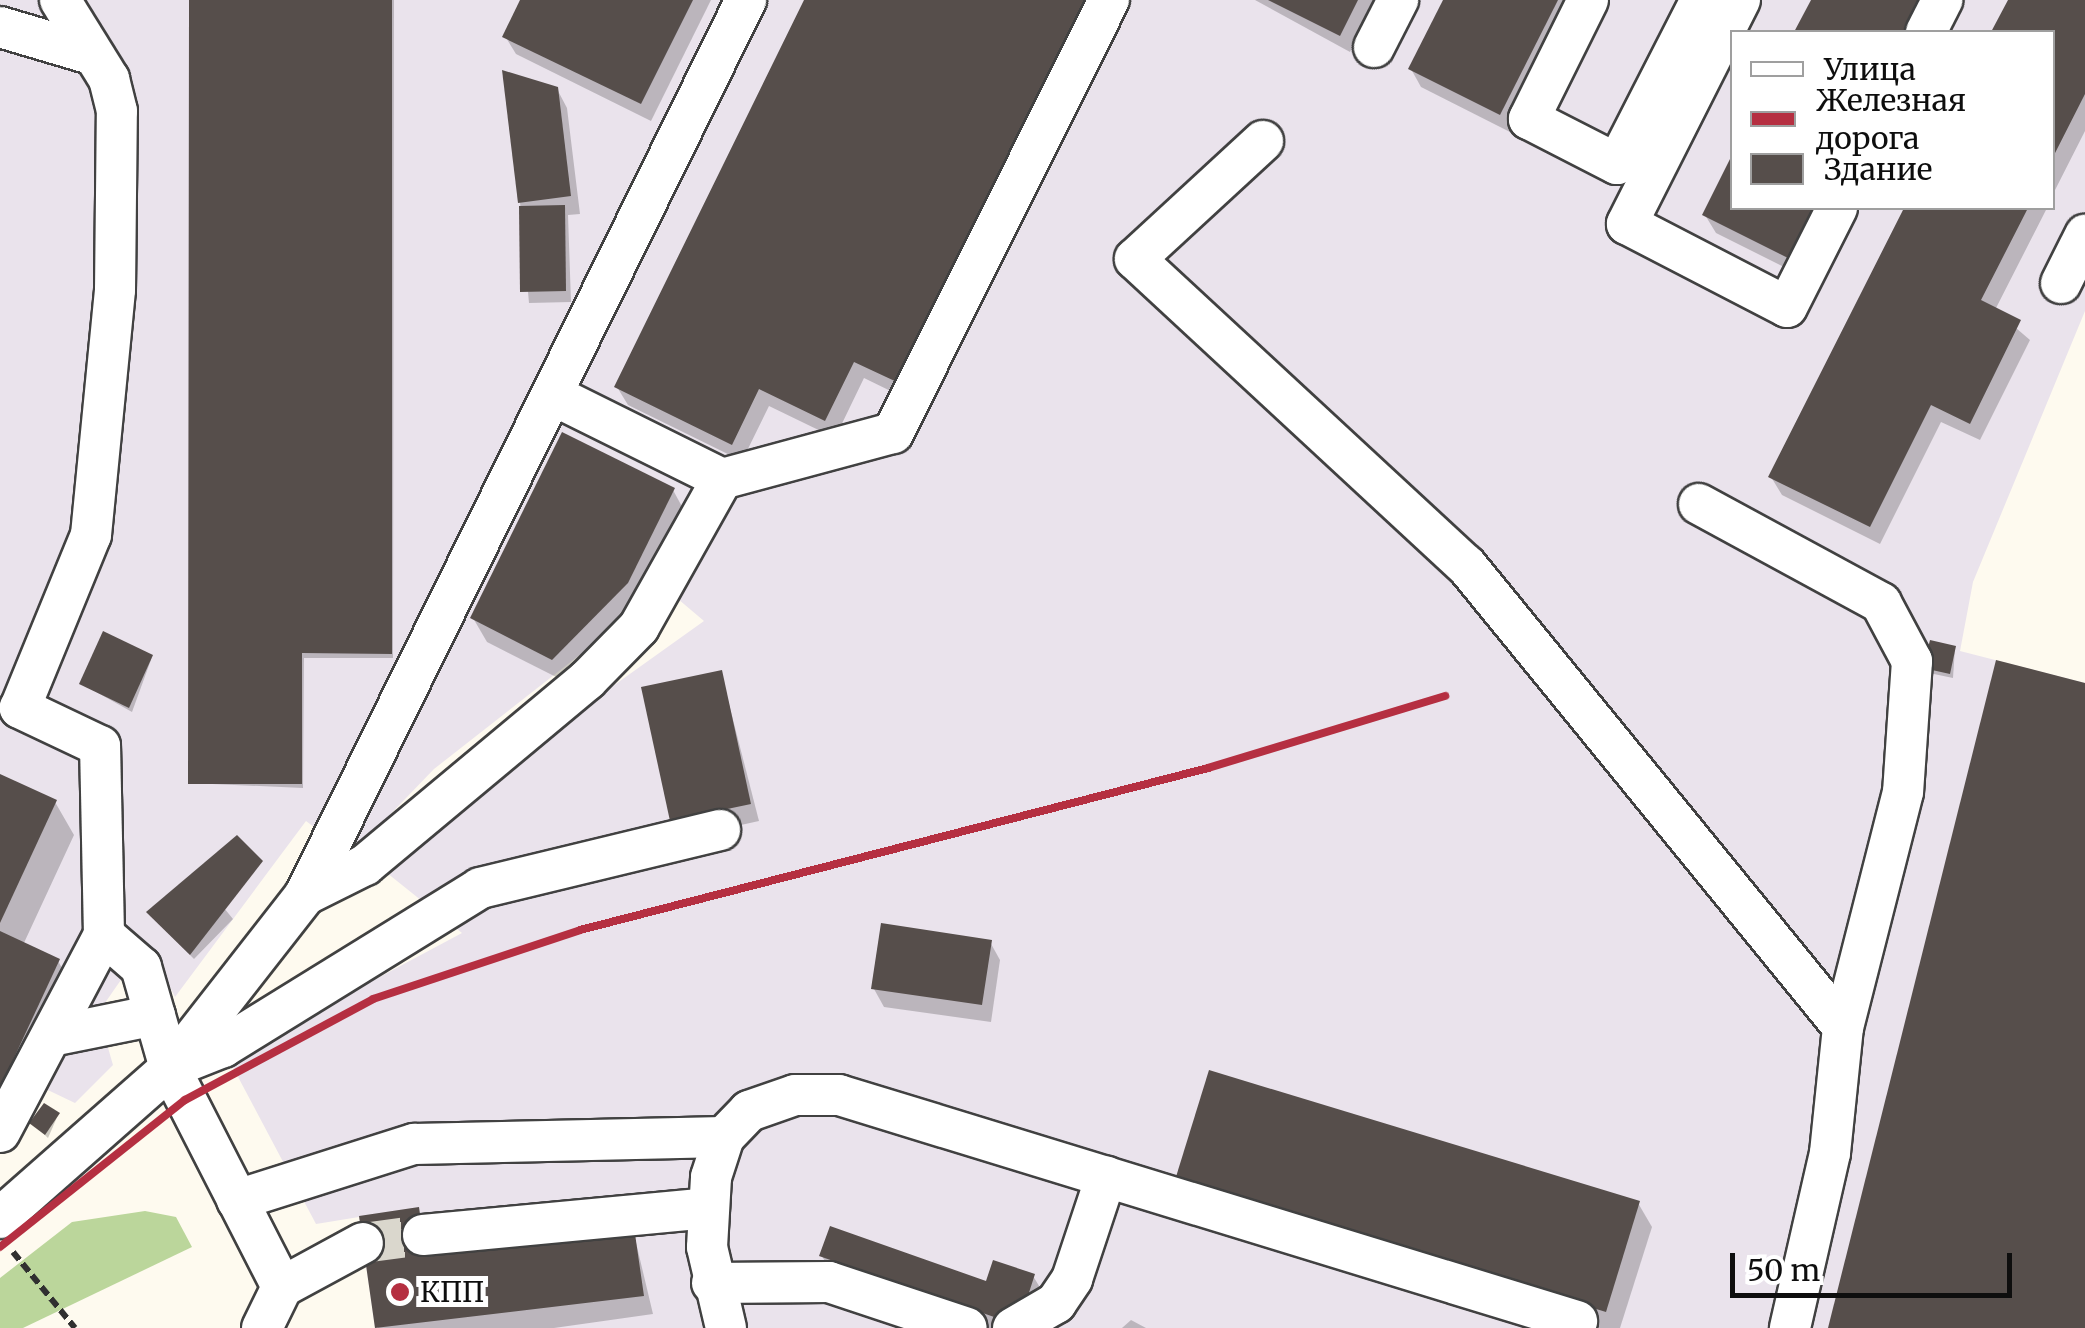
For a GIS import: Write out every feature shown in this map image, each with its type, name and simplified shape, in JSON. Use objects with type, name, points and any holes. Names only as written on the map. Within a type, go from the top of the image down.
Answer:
[{"type":"lane","points":[[0,1132],[104,935],[100,746],[20,708],[72,587],[102,487],[117,110],[60,0]]},
{"type":"lane","points":[[3,1230],[170,1068],[305,895],[555,396],[746,0]]},
{"type":"lane","points":[[555,396],[722,478],[893,433],[1109,0]]},
{"type":"lane","points":[[1374,47],[1398,0]]},
{"type":"lane","points":[[1588,0],[1529,119],[1618,164],[1701,0]]},
{"type":"lane","points":[[1740,0],[1627,224],[1786,306],[1836,210]]},
{"type":"lane","points":[[1927,30],[1942,0]]},
{"type":"lane","points":[[0,27],[91,54]]},
{"type":"lane","points":[[1263,141],[1135,258],[1466,565],[1844,1027]]},
{"type":"lane","points":[[2061,283],[2085,235]]},
{"type":"lane","points":[[305,895],[365,865],[587,680],[639,626],[722,478]]},
{"type":"lane","points":[[1698,504],[1881,603],[1912,660],[1902,792],[1844,1027],[1830,1153],[1790,1328]]},
{"type":"lane","points":[[170,1068],[223,1047],[480,888],[720,830]]},
{"type":"lane","points":[[104,935],[141,968],[170,1068],[282,1287]]},
{"type":"lane","points":[[52,1036],[155,1016]]},
{"type":"lane","points":[[726,1328],[712,1284],[708,1208],[724,1137],[749,1110],[795,1095],[839,1095],[1577,1321]]},
{"type":"lane","points":[[237,1200],[414,1144],[724,1137]]},
{"type":"lane","points":[[1013,1328],[1056,1303],[1072,1279],[1106,1177]]},
{"type":"lane","points":[[423,1235],[708,1208]]},
{"type":"lane","points":[[262,1328],[282,1287],[363,1243]]},
{"type":"lane","points":[[712,1284],[829,1282],[967,1328]]},
{"type":"path","points":[[3,1230],[75,1328]]},
{"type":"shaded area","points":[[0,0],[2085,0],[2085,311],[1973,582],[1960,651],[2085,683],[2085,1328],[375,1328],[359,1217],[316,1224],[228,1058],[462,933],[387,873],[571,716],[704,621],[665,588],[434,769],[351,855],[306,821],[175,997],[157,961],[125,974],[98,1013],[113,1065],[75,1103],[8,1071],[0,1083]]},
{"type":"green space","points":[[145,1211],[176,1217],[192,1247],[23,1328],[0,1328],[0,1278],[72,1222]]},
{"type":"building","points":[[189,0],[392,0],[392,654],[302,653],[302,784],[188,784]]},
{"type":"building","points":[[520,0],[693,0],[641,104],[502,37]]},
{"type":"building","points":[[804,0],[1086,0],[899,383],[854,362],[825,421],[759,389],[732,445],[614,387]]},
{"type":"building","points":[[1268,0],[1358,0],[1340,36]]},
{"type":"building","points":[[1443,0],[1558,0],[1500,115],[1408,69]]},
{"type":"building","points":[[1811,0],[1925,0],[1909,30],[1795,30]]},
{"type":"building","points":[[2008,0],[2085,0],[2085,94],[2055,153],[2055,30],[1992,30]]},
{"type":"building","points":[[502,70],[558,87],[571,196],[518,203]]},
{"type":"building","points":[[1730,159],[1730,210],[1819,210],[1794,261],[1702,215]]},
{"type":"building","points":[[565,205],[566,291],[520,292],[519,206]]},
{"type":"building","points":[[1903,210],[2027,210],[1981,300],[2021,320],[1970,424],[1931,405],[1870,527],[1768,477]]},
{"type":"building","points":[[562,432],[675,488],[628,583],[552,660],[470,618]]},
{"type":"building","points":[[103,631],[153,655],[129,708],[79,684]]},
{"type":"building","points":[[1930,640],[1956,646],[1950,674],[1923,668]]},
{"type":"building","points":[[1996,660],[2085,683],[2085,1328],[1828,1328]]},
{"type":"building","points":[[722,670],[751,804],[670,821],[641,687]]},
{"type":"building","points":[[0,774],[57,800],[0,923]]},
{"type":"building","points":[[237,835],[263,861],[190,955],[146,912]]},
{"type":"building","points":[[881,923],[992,940],[982,1005],[871,989]]},
{"type":"building","points":[[0,931],[60,959],[0,1088]]},
{"type":"building","points":[[1209,1070],[1640,1201],[1606,1312],[1175,1180]]},
{"type":"building","points":[[44,1103],[60,1113],[45,1135],[29,1123]]},
{"type":"building","points":[[419,1207],[426,1257],[634,1227],[644,1296],[375,1328],[359,1216]]},
{"type":"building","points":[[830,1226],[986,1281],[993,1260],[1035,1274],[1025,1305],[997,1318],[819,1256]]},
{"type":"tunnel","points":[[363,1243],[423,1235]]},
{"type":"railway","points":[[0,1247],[185,1100],[373,999],[580,930],[1208,768],[1445,696]]},
{"type":"place","name":"КПП","points":[[400,1292]]}]
